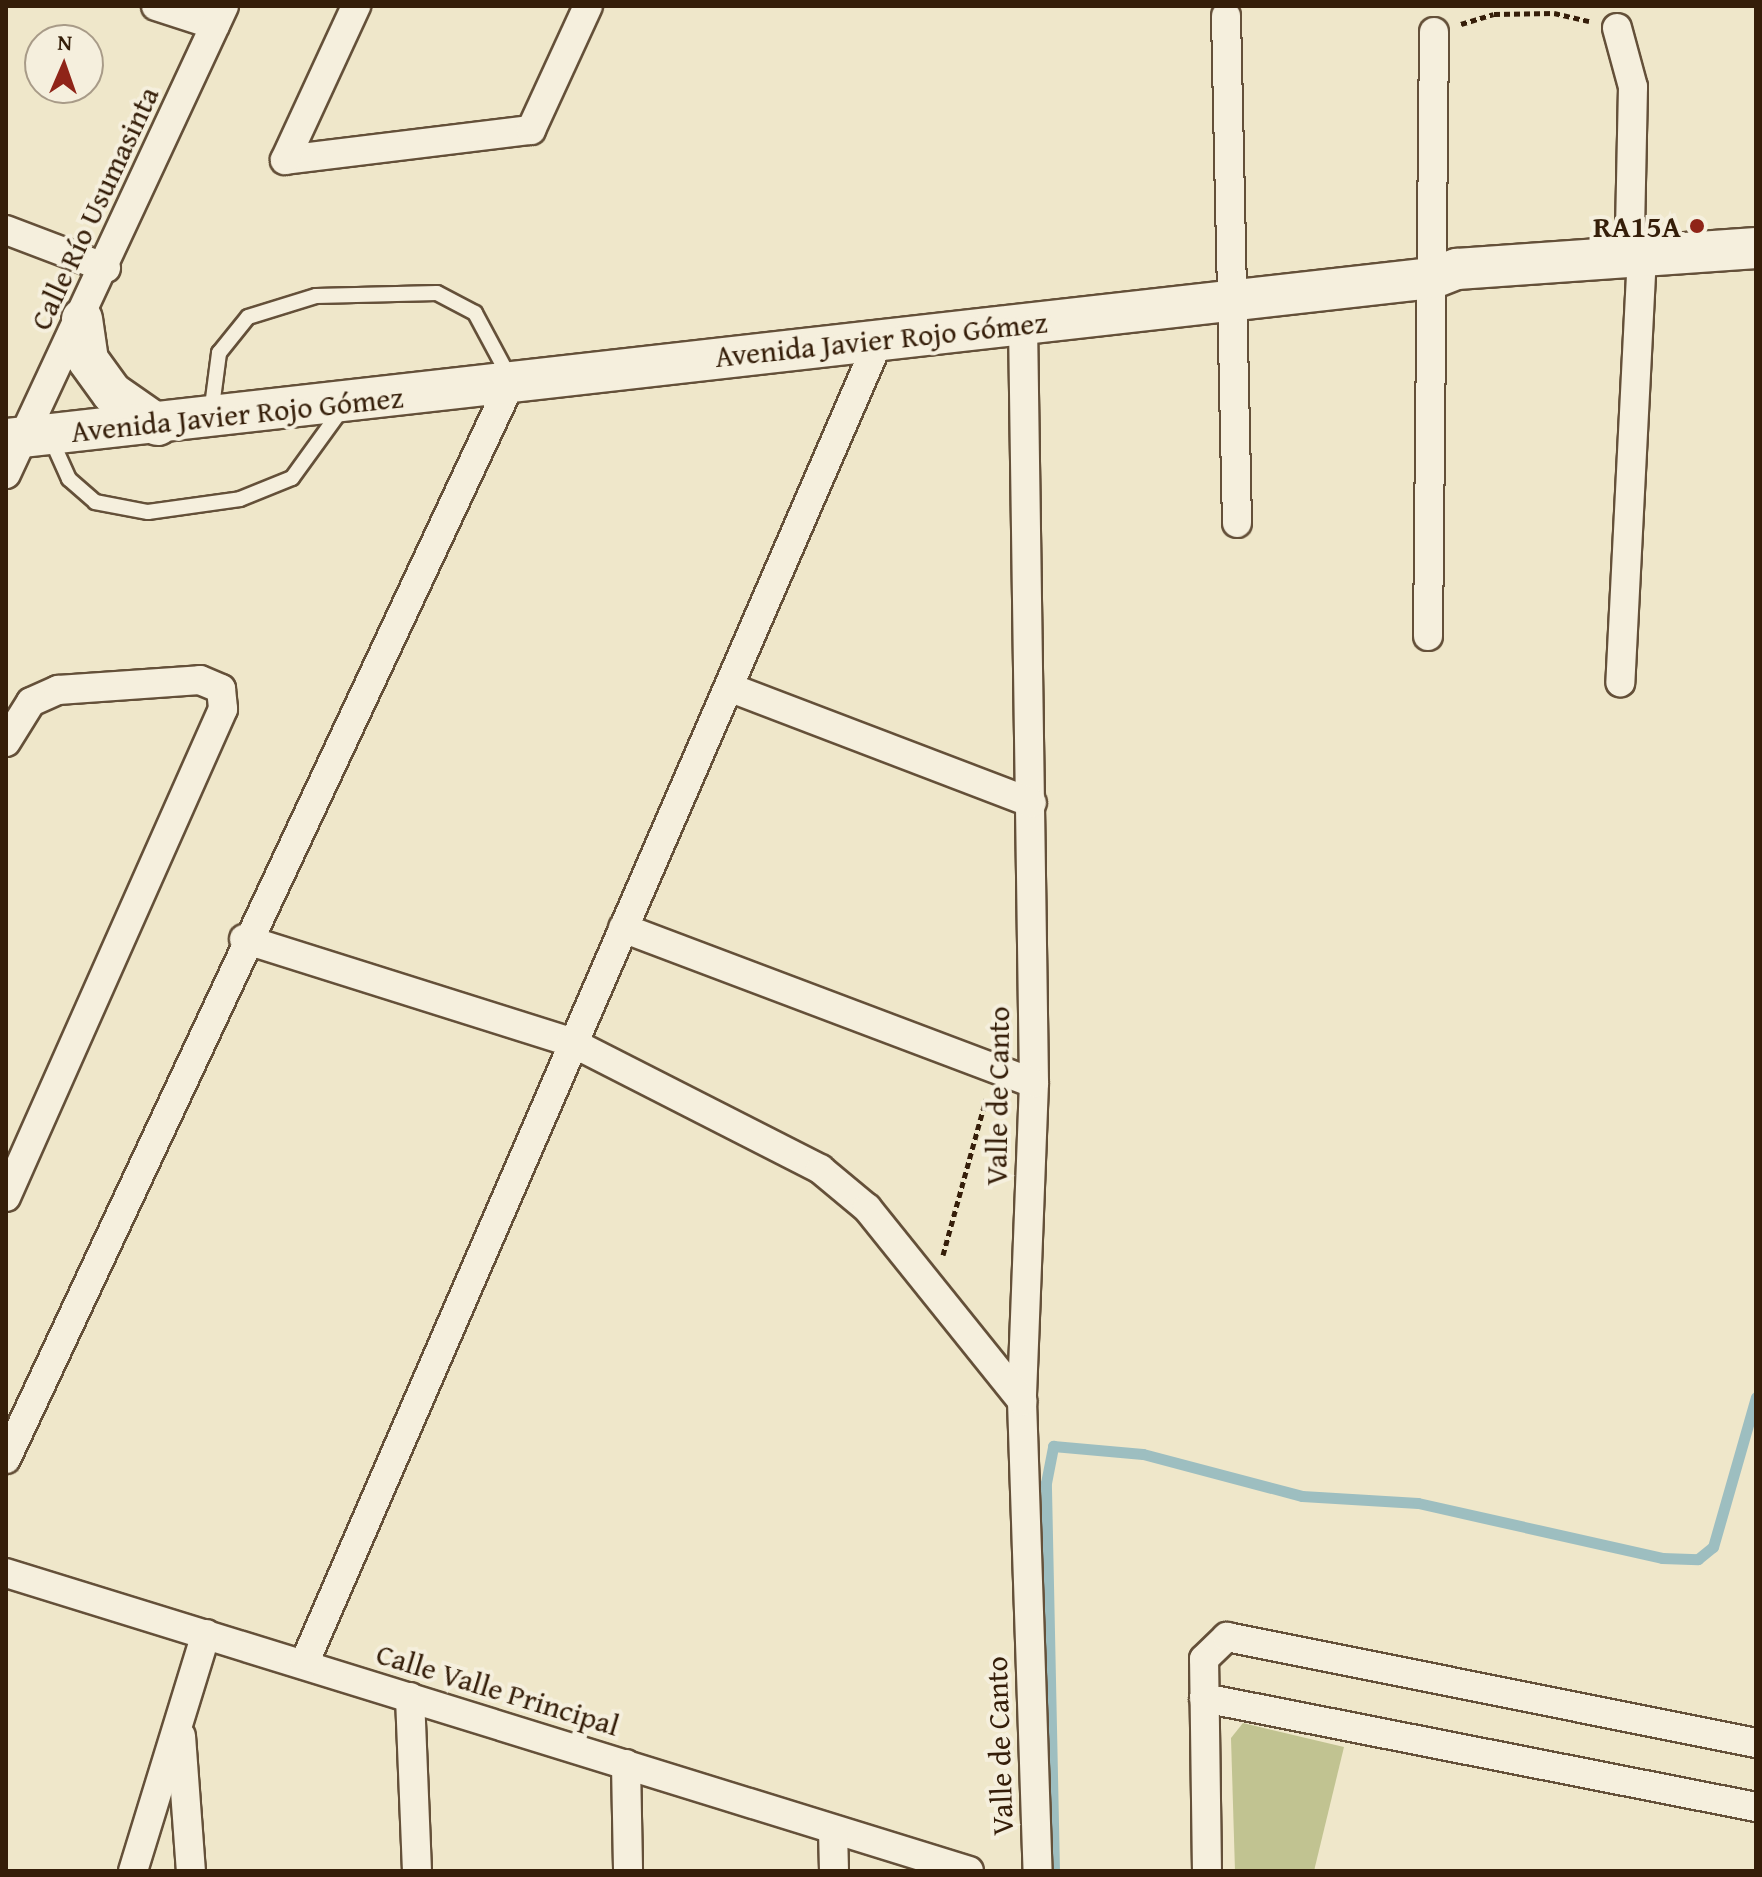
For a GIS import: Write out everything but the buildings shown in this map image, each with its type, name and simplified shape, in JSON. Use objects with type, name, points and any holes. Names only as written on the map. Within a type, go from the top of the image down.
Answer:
[{"type":"street","points":[[156,6],[219,15]]},
{"type":"street","points":[[356,6],[285,160],[531,130],[588,6]]},
{"type":"street","name":"Calle Río Usumasinta","points":[[6,474],[106,268],[219,15]]},
{"type":"street","points":[[1226,16],[1237,523]]},
{"type":"street","points":[[1617,28],[1633,87],[1630,234],[1642,255],[1620,682]]},
{"type":"street","points":[[1428,636],[1434,32]]},
{"type":"street","points":[[8,238],[106,268]]},
{"type":"street","name":"Avenida Javier Rojo Gómez","points":[[26,437],[158,425],[880,338],[1433,278],[1457,269],[1756,248]]},
{"type":"street","points":[[82,319],[96,371],[112,393],[158,425]]},
{"type":"street","name":"Valle de Canto","points":[[1023,323],[1034,1083],[1022,1401],[1038,1871]]},
{"type":"street","points":[[304,1664],[571,1042],[731,688],[880,338]]},
{"type":"street","points":[[6,1459],[244,939],[511,382]]},
{"type":"street","points":[[6,742],[31,702],[58,690],[200,680],[221,689],[223,709],[6,1197]]},
{"type":"street","points":[[731,688],[1032,803]]},
{"type":"street","points":[[623,928],[1034,1083]]},
{"type":"street","points":[[244,939],[571,1042],[820,1169],[867,1208],[1022,1401]]},
{"type":"street","name":"Calle Valle Principal","points":[[6,1573],[969,1871]]},
{"type":"street","points":[[133,1871],[206,1634]]},
{"type":"street","points":[[1207,1871],[1204,1659],[1227,1637],[1756,1743]]},
{"type":"street","points":[[410,1697],[417,1871]]},
{"type":"street","points":[[1204,1698],[1756,1807]]},
{"type":"street","points":[[180,1717],[191,1871]]},
{"type":"street","points":[[626,1764],[628,1871]]},
{"type":"street","points":[[833,1830],[834,1871]]},
{"type":"lane","points":[[211,419],[219,353],[248,317],[316,296],[437,293],[475,313],[511,382]]},
{"type":"lane","points":[[26,437],[95,502],[148,512],[240,499],[292,478],[347,402]]},
{"type":"path","points":[[1434,32],[1494,14],[1554,13],[1617,28]]},
{"type":"path","points":[[933,1291],[994,1070]]},
{"type":"green space","points":[[1243,1723],[1344,1747],[1314,1871],[1235,1871],[1231,1738]]},
{"type":"waterway","points":[[1054,1871],[1046,1483],[1053,1446],[1143,1454],[1302,1496],[1418,1503],[1662,1558],[1698,1559],[1713,1547],[1756,1397]]},
{"type":"place","name":"RA15A","points":[[1697,226]]}]
